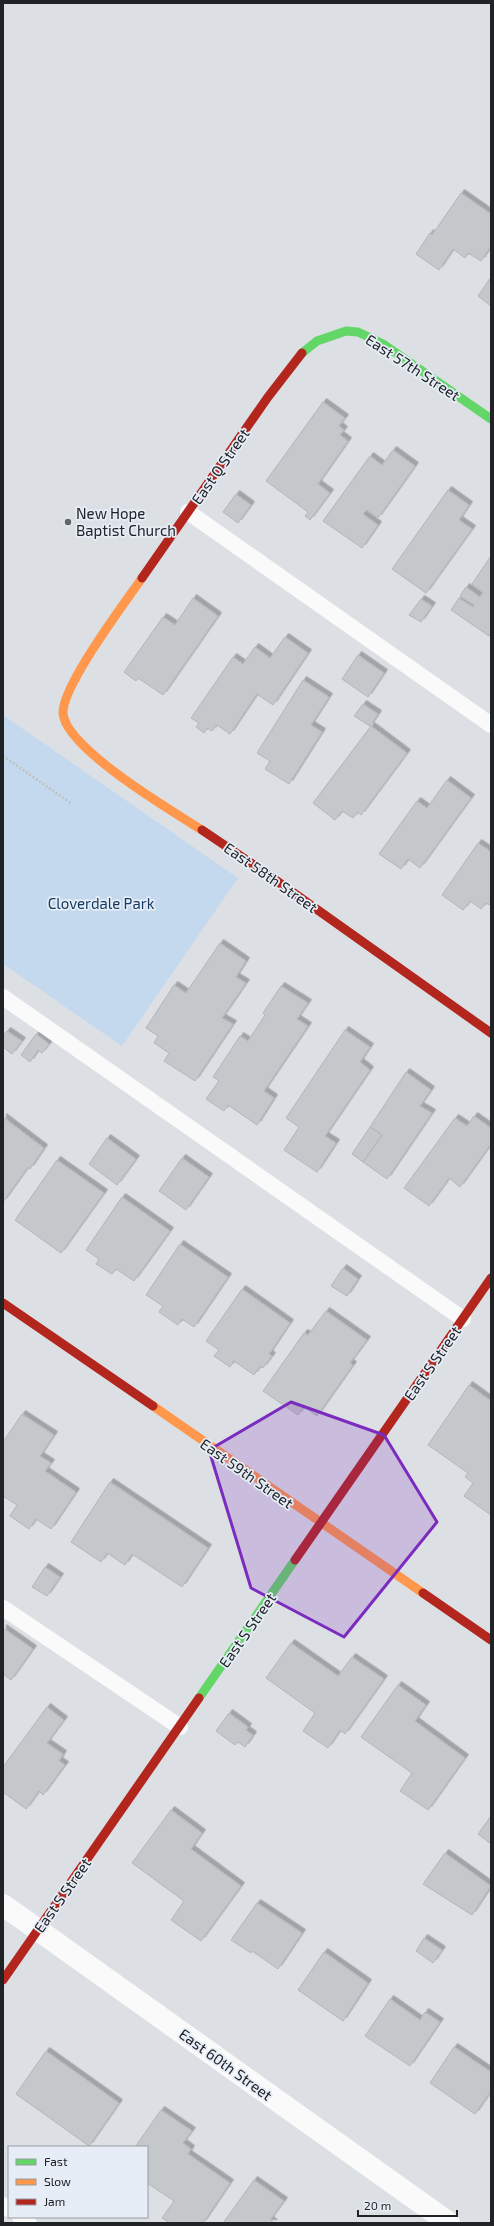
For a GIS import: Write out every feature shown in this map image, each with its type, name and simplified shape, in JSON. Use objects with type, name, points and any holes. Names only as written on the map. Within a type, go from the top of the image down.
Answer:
[{"type":"street","name":"East 57th Street","points":[[331,334],[346,331],[358,332],[373,338],[491,419]]},
{"type":"street","name":"East Q Street","points":[[63,713],[67,697],[89,656],[188,512],[293,364],[317,341],[331,334]]},
{"type":"street","name":"East 58th Street","points":[[63,713],[67,728],[104,765],[260,869],[491,1033]]},
{"type":"street","name":"East S Street","points":[[3,1980],[491,1278]]},
{"type":"street","name":"East 59th Street","points":[[3,1303],[491,1640]]},
{"type":"street","name":"East 60th Street","points":[[3,1905],[449,2223]]},
{"type":"lane","points":[[188,512],[491,725]]},
{"type":"lane","points":[[3,997],[463,1318]]},
{"type":"lane","points":[[3,1608],[180,1727]]},
{"type":"path","points":[[3,756],[72,804]]},
{"type":"highlighted area","points":[[291,1402],[384,1435],[437,1522],[344,1637],[251,1588],[209,1450]]},
{"type":"green space","name":"Cloverdale Park","points":[[3,715],[238,878],[122,1046],[3,964]]},
{"type":"building","points":[[461,193],[491,214],[491,246],[481,261],[468,253],[465,258],[453,249],[439,270],[416,254],[430,233],[432,235]]},
{"type":"building","points":[[491,277],[491,306],[478,296]]},
{"type":"building","points":[[323,402],[345,418],[339,426],[344,430],[340,435],[348,441],[318,484],[330,493],[310,520],[305,516],[308,512],[266,481]]},
{"type":"building","points":[[393,450],[415,466],[378,518],[367,510],[363,514],[378,525],[362,548],[323,521],[370,456],[382,465]]},
{"type":"building","points":[[448,490],[469,505],[459,520],[472,529],[426,593],[392,569]]},
{"type":"building","points":[[236,494],[251,505],[238,523],[223,512]]},
{"type":"building","points":[[491,556],[491,633],[489,636],[451,610],[459,598],[473,607],[474,605],[460,596],[466,587],[480,597],[483,592],[472,584]]},
{"type":"building","points":[[193,598],[218,616],[163,695],[138,678],[136,681],[124,672],[163,617],[175,625]]},
{"type":"building","points":[[421,599],[432,606],[421,622],[409,615]]},
{"type":"building","points":[[285,637],[308,653],[273,705],[257,694],[230,734],[217,725],[212,731],[207,728],[204,733],[196,727],[199,723],[191,718],[233,657],[243,664],[255,647],[270,658]]},
{"type":"building","points":[[358,655],[384,673],[368,697],[342,679]]},
{"type":"building","points":[[303,680],[329,697],[311,725],[322,732],[289,784],[265,769],[270,761],[257,753]]},
{"type":"building","points":[[363,704],[378,714],[370,726],[354,716]]},
{"type":"building","points":[[371,726],[407,753],[361,815],[358,812],[353,818],[342,811],[335,820],[313,803]]},
{"type":"building","points":[[447,780],[471,798],[420,868],[408,859],[401,869],[379,854],[417,801],[427,808]]},
{"type":"building","points":[[478,843],[490,851],[491,849],[491,901],[489,905],[486,903],[481,909],[470,901],[463,910],[442,895]]},
{"type":"building","points":[[220,943],[246,961],[236,977],[246,983],[222,1018],[233,1024],[195,1081],[164,1061],[169,1053],[154,1043],[158,1036],[146,1028],[174,985],[186,993]]},
{"type":"building","points":[[281,986],[308,1003],[297,1019],[308,1026],[264,1091],[274,1098],[257,1125],[228,1105],[224,1111],[206,1099],[219,1081],[213,1077],[240,1036],[248,1041],[265,1015],[263,1013]]},
{"type":"building","points":[[345,1030],[370,1047],[360,1062],[370,1070],[325,1136],[336,1143],[317,1172],[284,1150],[299,1127],[286,1118]]},
{"type":"building","points":[[7,1031],[22,1041],[12,1054],[3,1047],[3,1036]]},
{"type":"building","points":[[36,1034],[49,1044],[42,1053],[38,1050],[30,1062],[21,1055]]},
{"type":"building","points":[[406,1072],[431,1090],[420,1106],[432,1113],[387,1179],[363,1162],[382,1135],[370,1127]]},
{"type":"building","points":[[474,1116],[491,1128],[491,1144],[460,1187],[449,1178],[429,1206],[404,1188],[455,1118],[467,1126]]},
{"type":"building","points":[[3,1117],[44,1148],[30,1169],[28,1167],[3,1202]]},
{"type":"building","points":[[370,1127],[382,1135],[363,1162],[352,1154]]},
{"type":"building","points":[[107,1138],[136,1159],[117,1185],[89,1164]]},
{"type":"building","points":[[182,1158],[209,1177],[186,1210],[159,1191]]},
{"type":"building","points":[[57,1160],[104,1193],[61,1253],[15,1220]]},
{"type":"building","points":[[122,1197],[170,1231],[134,1281],[116,1269],[112,1274],[96,1264],[99,1259],[86,1250]]},
{"type":"building","points":[[180,1244],[228,1277],[194,1327],[182,1319],[178,1325],[159,1312],[163,1306],[146,1295]]},
{"type":"building","points":[[343,1268],[358,1279],[347,1296],[331,1286]]},
{"type":"building","points":[[242,1289],[290,1323],[269,1354],[272,1356],[263,1368],[260,1366],[254,1375],[234,1361],[230,1367],[214,1356],[219,1350],[206,1341]]},
{"type":"building","points":[[326,1311],[367,1340],[350,1363],[353,1365],[317,1416],[304,1407],[298,1415],[263,1391],[304,1333],[308,1335]]},
{"type":"building","points":[[469,1385],[491,1401],[491,1515],[464,1496],[473,1483],[465,1477],[468,1473],[428,1445]]},
{"type":"building","points":[[22,1414],[54,1435],[40,1456],[51,1463],[45,1471],[76,1492],[51,1529],[36,1519],[29,1529],[10,1516],[17,1505],[3,1496],[3,1442]]},
{"type":"building","points":[[110,1482],[208,1548],[182,1587],[132,1554],[125,1565],[107,1553],[101,1562],[71,1542]]},
{"type":"building","points":[[45,1567],[60,1577],[47,1596],[32,1587]]},
{"type":"building","points":[[3,1628],[33,1649],[11,1680],[3,1674]]},
{"type":"building","points":[[291,1643],[338,1676],[352,1657],[384,1679],[345,1734],[340,1730],[328,1748],[303,1731],[315,1713],[266,1678]]},
{"type":"building","points":[[398,1685],[426,1705],[415,1721],[465,1758],[428,1810],[400,1791],[412,1773],[361,1737]]},
{"type":"building","points":[[47,1707],[64,1720],[47,1743],[63,1754],[59,1761],[65,1765],[43,1795],[39,1791],[26,1809],[3,1792],[3,1767]]},
{"type":"building","points":[[229,1713],[248,1727],[246,1730],[253,1735],[245,1747],[238,1742],[235,1745],[216,1731]]},
{"type":"building","points":[[171,1810],[202,1833],[191,1849],[241,1886],[201,1941],[171,1920],[184,1901],[132,1863]]},
{"type":"building","points":[[491,1816],[491,1844],[478,1834]]},
{"type":"building","points":[[445,1853],[491,1886],[472,1915],[423,1884]]},
{"type":"building","points":[[257,1903],[302,1933],[278,1969],[252,1951],[251,1953],[231,1940]]},
{"type":"building","points":[[424,1938],[442,1950],[433,1963],[416,1951]]},
{"type":"building","points":[[324,1952],[368,1983],[343,2021],[298,1990]]},
{"type":"building","points":[[390,1999],[420,2020],[425,2012],[440,2022],[410,2066],[365,2036]]},
{"type":"building","points":[[454,2047],[491,2072],[491,2091],[475,2114],[430,2083]]},
{"type":"building","points":[[46,2051],[119,2103],[89,2146],[16,2094]]},
{"type":"building","points":[[161,2110],[192,2131],[183,2143],[191,2149],[188,2154],[230,2183],[203,2223],[170,2223],[162,2218],[174,2201],[148,2184],[148,2146],[136,2146]]},
{"type":"building","points":[[254,2180],[284,2201],[270,2220],[274,2223],[223,2223]]},
{"type":"traffic: fast","points":[[302,353],[317,341],[346,331],[358,332],[383,344],[491,419]]},
{"type":"traffic: fast","points":[[199,1698],[295,1560]]},
{"type":"traffic: slow","points":[[142,578],[95,645],[83,665],[72,684],[65,701],[63,713],[68,727],[81,743],[100,760],[145,794],[202,830]]},
{"type":"traffic: slow","points":[[153,1406],[423,1593]]},
{"type":"traffic: jam","points":[[142,578],[268,397],[302,353]]},
{"type":"traffic: jam","points":[[202,830],[260,869],[491,1033]]},
{"type":"traffic: jam","points":[[295,1560],[491,1278]]},
{"type":"traffic: jam","points":[[3,1303],[153,1406]]},
{"type":"traffic: jam","points":[[423,1593],[491,1640]]},
{"type":"traffic: jam","points":[[3,1980],[199,1698]]},
{"type":"place","name":"New Hope Baptist Church","points":[[68,522]]}]
